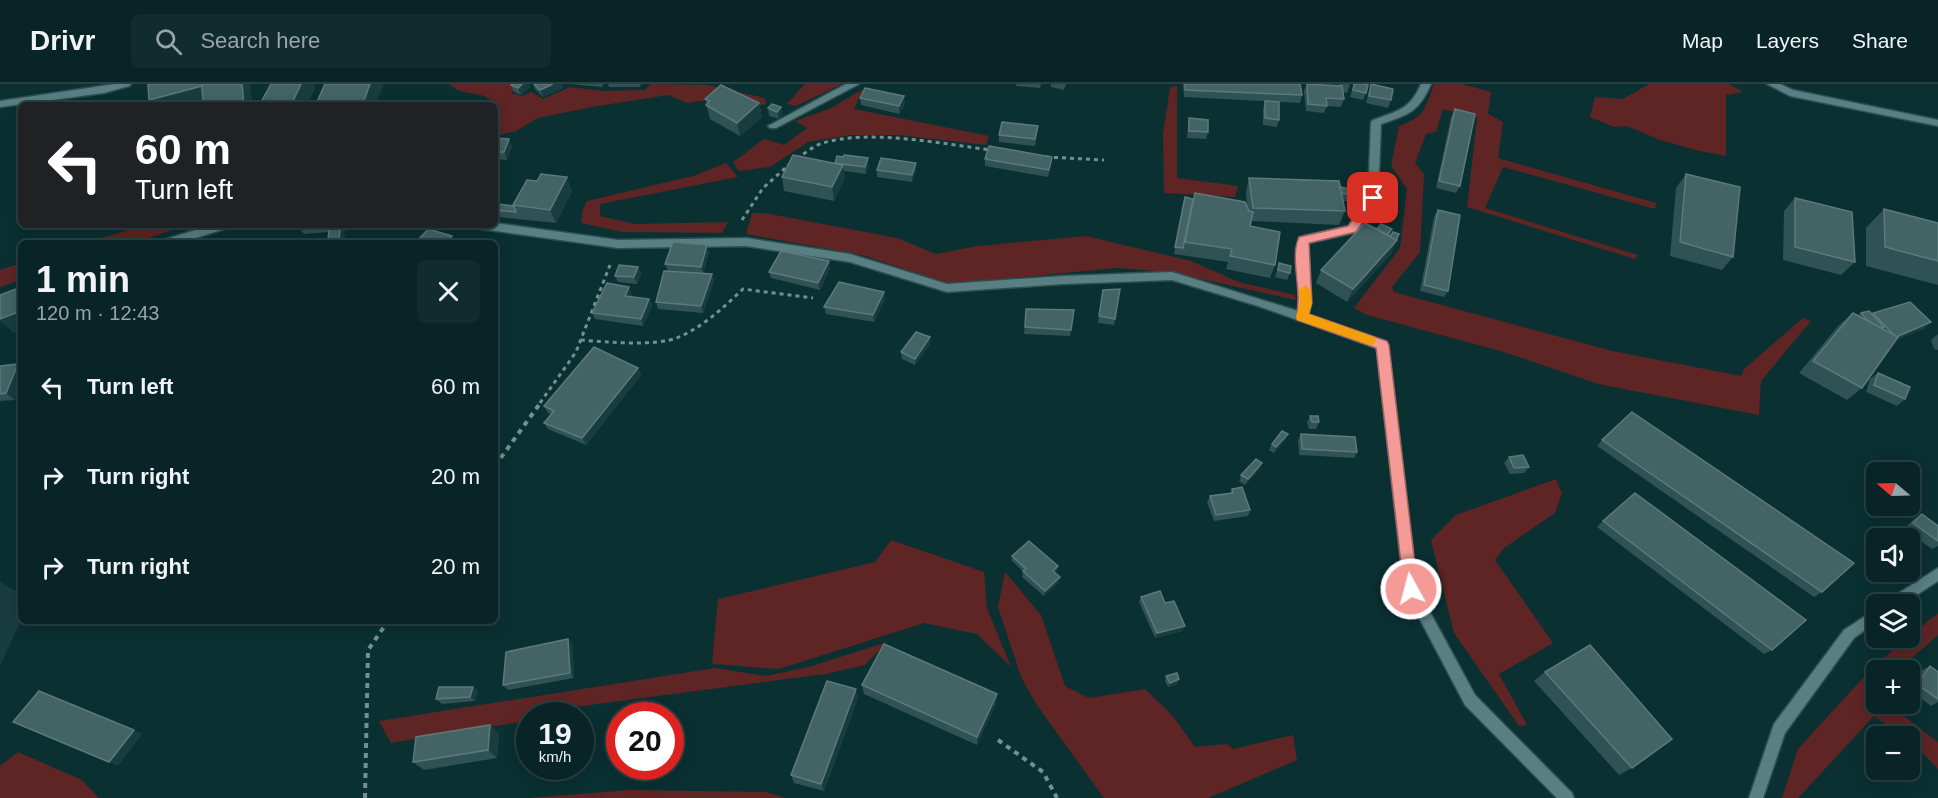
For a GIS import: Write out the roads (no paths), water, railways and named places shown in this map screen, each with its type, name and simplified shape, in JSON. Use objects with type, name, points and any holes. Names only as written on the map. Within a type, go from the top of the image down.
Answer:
[{"type":"lane","points":[[0,104],[104,90],[126,84]]},
{"type":"lane","points":[[773,126],[854,84]]},
{"type":"lane","points":[[1302,317],[1306,303],[1301,249],[1304,240],[1352,229],[1373,198],[1376,122],[1411,110],[1420,102],[1426,84]]},
{"type":"lane","points":[[1772,84],[1790,93],[1938,123]]},
{"type":"lane","points":[[498,227],[618,244],[729,242],[850,258],[947,288],[1063,280],[1172,276],[1382,345],[1411,589],[1470,700],[1567,798]]},
{"type":"lane","points":[[176,240],[214,228]]},
{"type":"lane","points":[[1908,594],[1938,574]]},
{"type":"lane","points":[[1756,798],[1779,729],[1850,634],[1866,622]]}]
